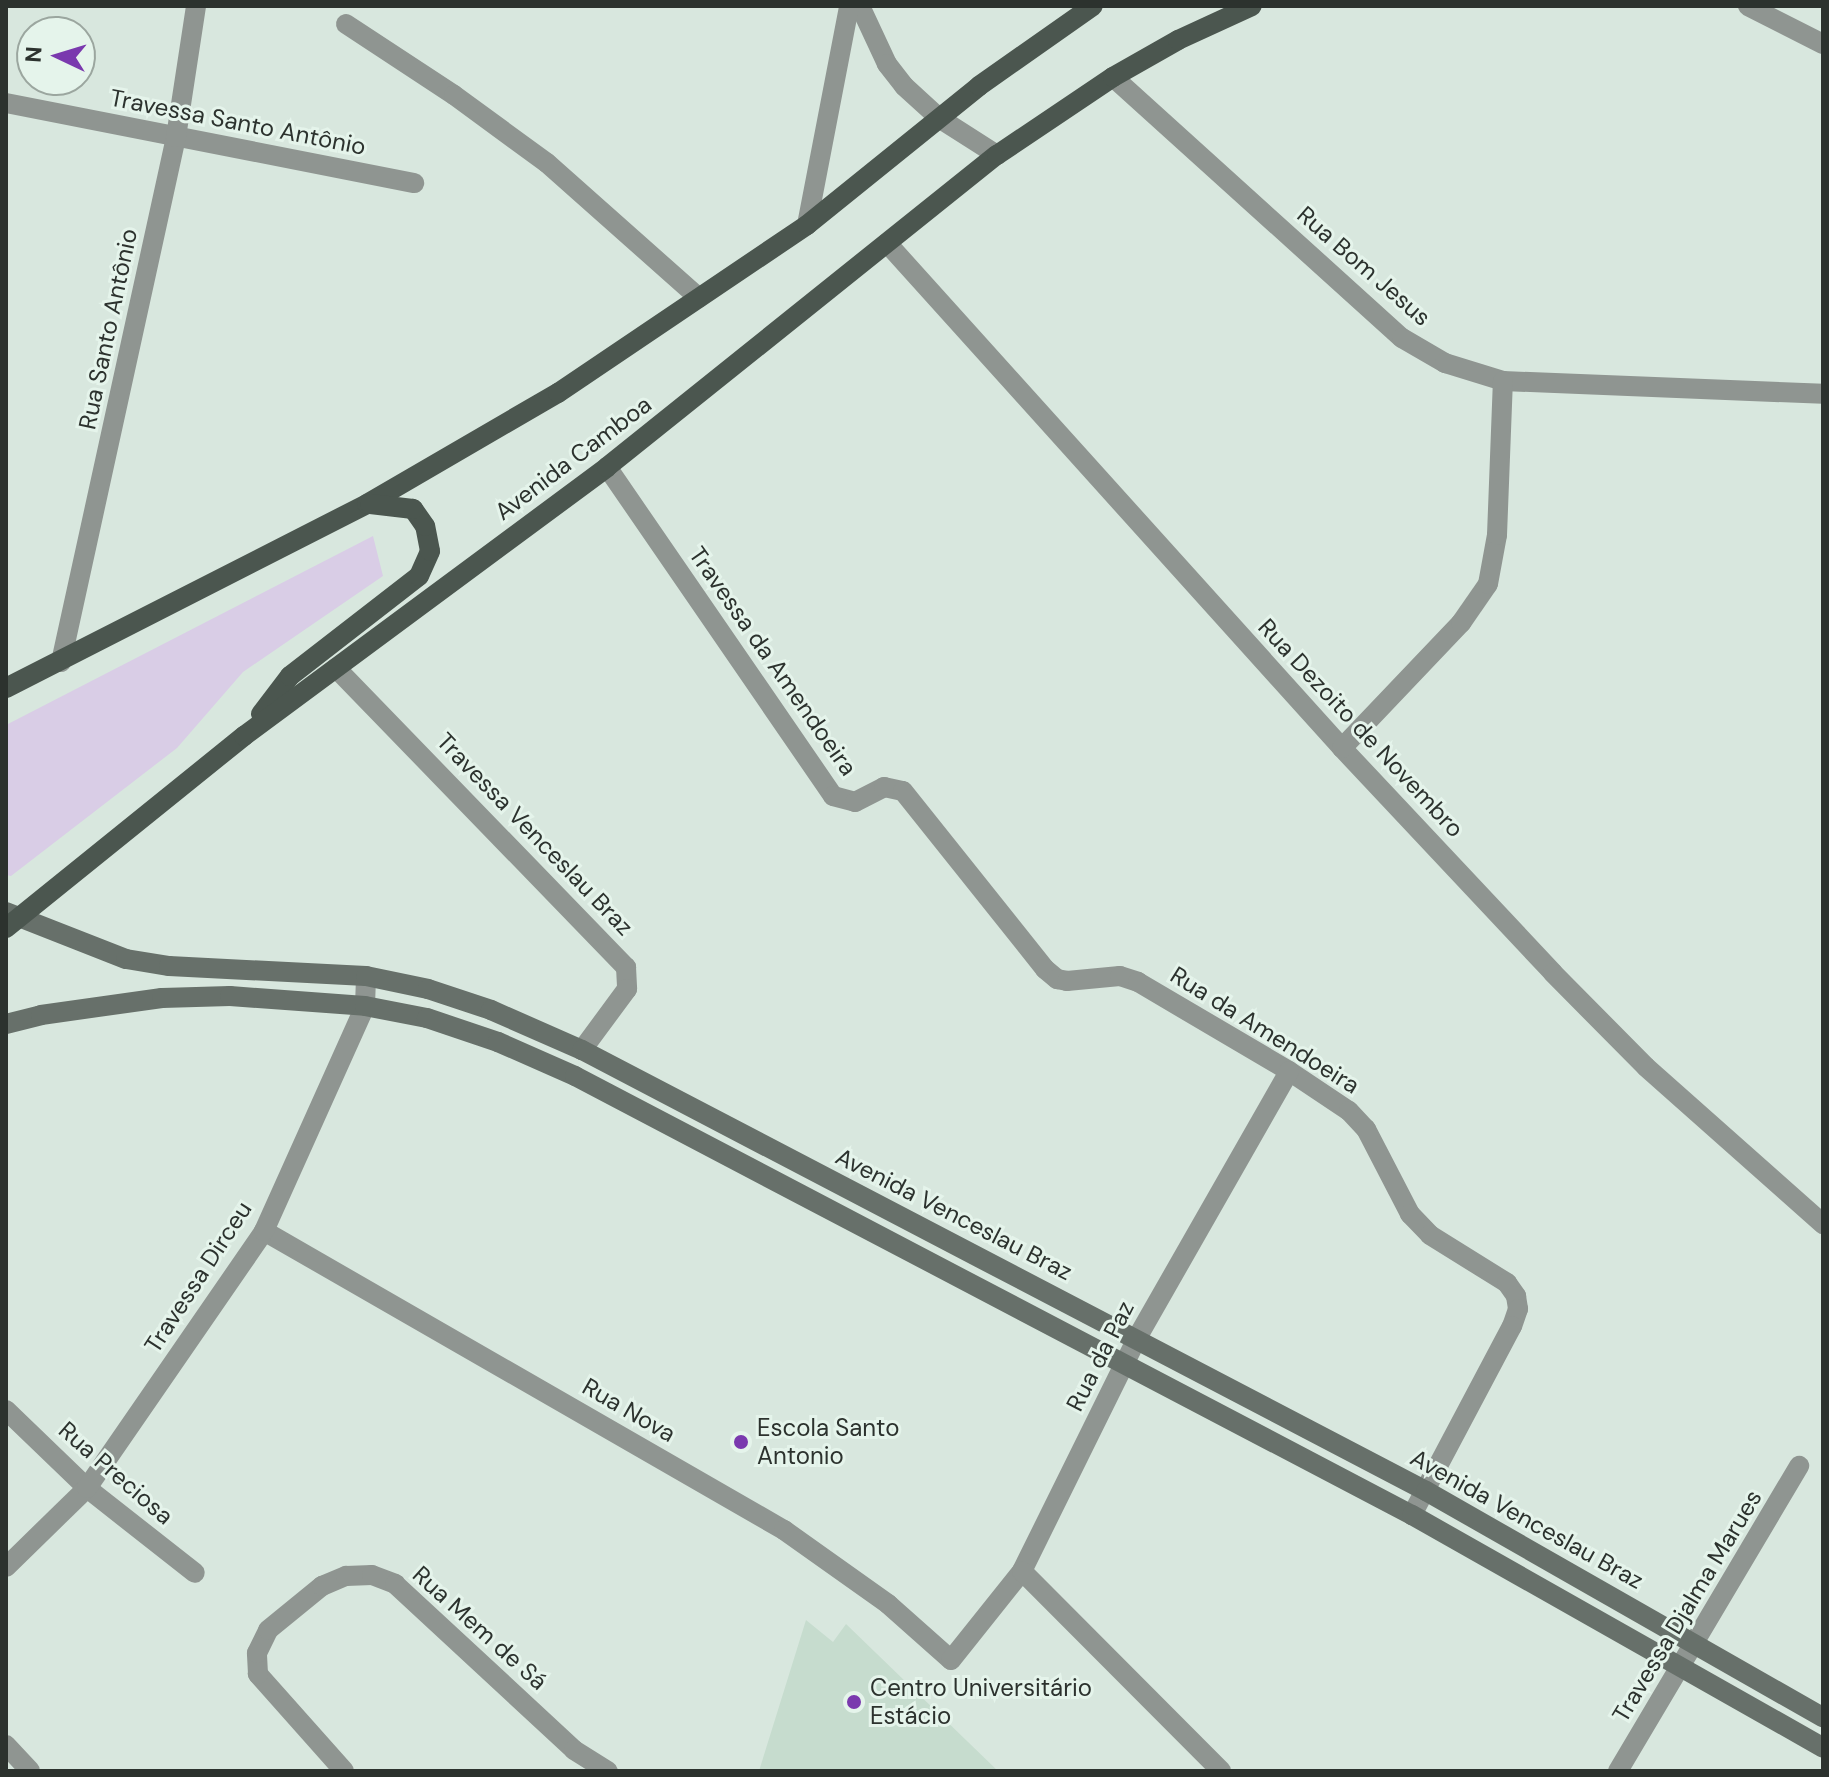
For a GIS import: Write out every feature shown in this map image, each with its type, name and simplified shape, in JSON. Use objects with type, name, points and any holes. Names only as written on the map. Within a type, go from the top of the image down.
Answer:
[{"type":"main road","points":[[6,688],[367,504],[558,393],[807,225],[939,118],[1093,6]]},
{"type":"main road","points":[[1178,40],[1220,6]]},
{"type":"main road","points":[[1178,40],[1252,6]]},
{"type":"main road","name":"Avenida Camboa","points":[[11,920],[244,736],[607,467],[997,155],[1113,77],[1178,40]]},
{"type":"main road","points":[[244,736],[290,676],[419,576],[430,551],[425,526],[413,509],[392,504],[367,504]]},
{"type":"main road","name":"Avenida Venceslau Braz","points":[[11,920],[126,959],[169,966],[366,976],[428,989],[491,1010],[582,1050],[1426,1491],[1823,1717]]},
{"type":"main road","points":[[6,1024],[41,1015],[162,998],[230,996],[365,1006],[427,1018],[498,1042],[575,1076],[1412,1515],[1823,1748]]},
{"type":"street","name":"Rua Santo Antônio","points":[[61,662],[176,137],[196,6]]},
{"type":"street","points":[[807,225],[849,6]]},
{"type":"street","points":[[860,6],[887,64],[904,86],[939,118],[997,155]]},
{"type":"street","points":[[1748,6],[1823,44]]},
{"type":"street","points":[[346,24],[454,95],[547,163],[699,298]]},
{"type":"street","name":"Rua Bom Jesus","points":[[1113,77],[1402,338],[1445,363],[1503,381],[1823,394]]},
{"type":"street","name":"Travessa Santo Antônio","points":[[6,103],[414,183]]},
{"type":"street","name":"Rua Dezoito de Novembro","points":[[887,243],[1342,748],[1646,1067],[1823,1224]]},
{"type":"street","points":[[1342,748],[1461,623],[1488,584],[1497,535],[1503,381]]},
{"type":"street","name":"Travessa da Amendoeira","points":[[607,467],[833,796],[855,802],[884,787],[903,791],[1045,969]]},
{"type":"street","name":"Travessa Venceslau Braz","points":[[336,668],[626,967],[627,989],[582,1050]]},
{"type":"street","name":"Rua da Amendoeira","points":[[1045,969],[1067,981],[1120,976],[1138,982],[1289,1071],[1349,1111],[1366,1129],[1410,1214],[1430,1235],[1507,1283],[1516,1296],[1518,1309],[1512,1326],[1412,1515]]},
{"type":"street","name":"Travessa Dirceu","points":[[6,1567],[87,1488],[264,1231],[365,1006],[366,976]]},
{"type":"street","name":"Rua da Paz","points":[[951,1660],[1022,1571],[1137,1338],[1289,1071]]},
{"type":"street","name":"Rua Nova","points":[[264,1231],[784,1530],[888,1604],[951,1660]]},
{"type":"street","name":"Rua Preciosa","points":[[6,1410],[87,1488],[195,1573]]},
{"type":"street","name":"Travessa Djalma Marues","points":[[1618,1771],[1799,1466]]},
{"type":"street","points":[[1022,1571],[1221,1771]]},
{"type":"street","name":"Rua Mem de Sá","points":[[344,1771],[258,1674],[257,1653],[268,1630],[322,1586],[346,1576],[372,1575],[395,1584],[574,1750],[608,1771]]},
{"type":"street","points":[[6,1745],[30,1771]]},
{"type":"shaded area","points":[[373,536],[383,576],[243,672],[177,748],[11,876],[6,875],[6,725]]},
{"type":"shaded area","name":"Centro Universitário Estácio","points":[[806,1620],[833,1642],[846,1624],[998,1771],[759,1771]]},
{"type":"place","name":"Escola Santo Antonio","points":[[741,1442]]},
{"type":"place","name":"Centro Universitário Estácio","points":[[854,1702]]}]
